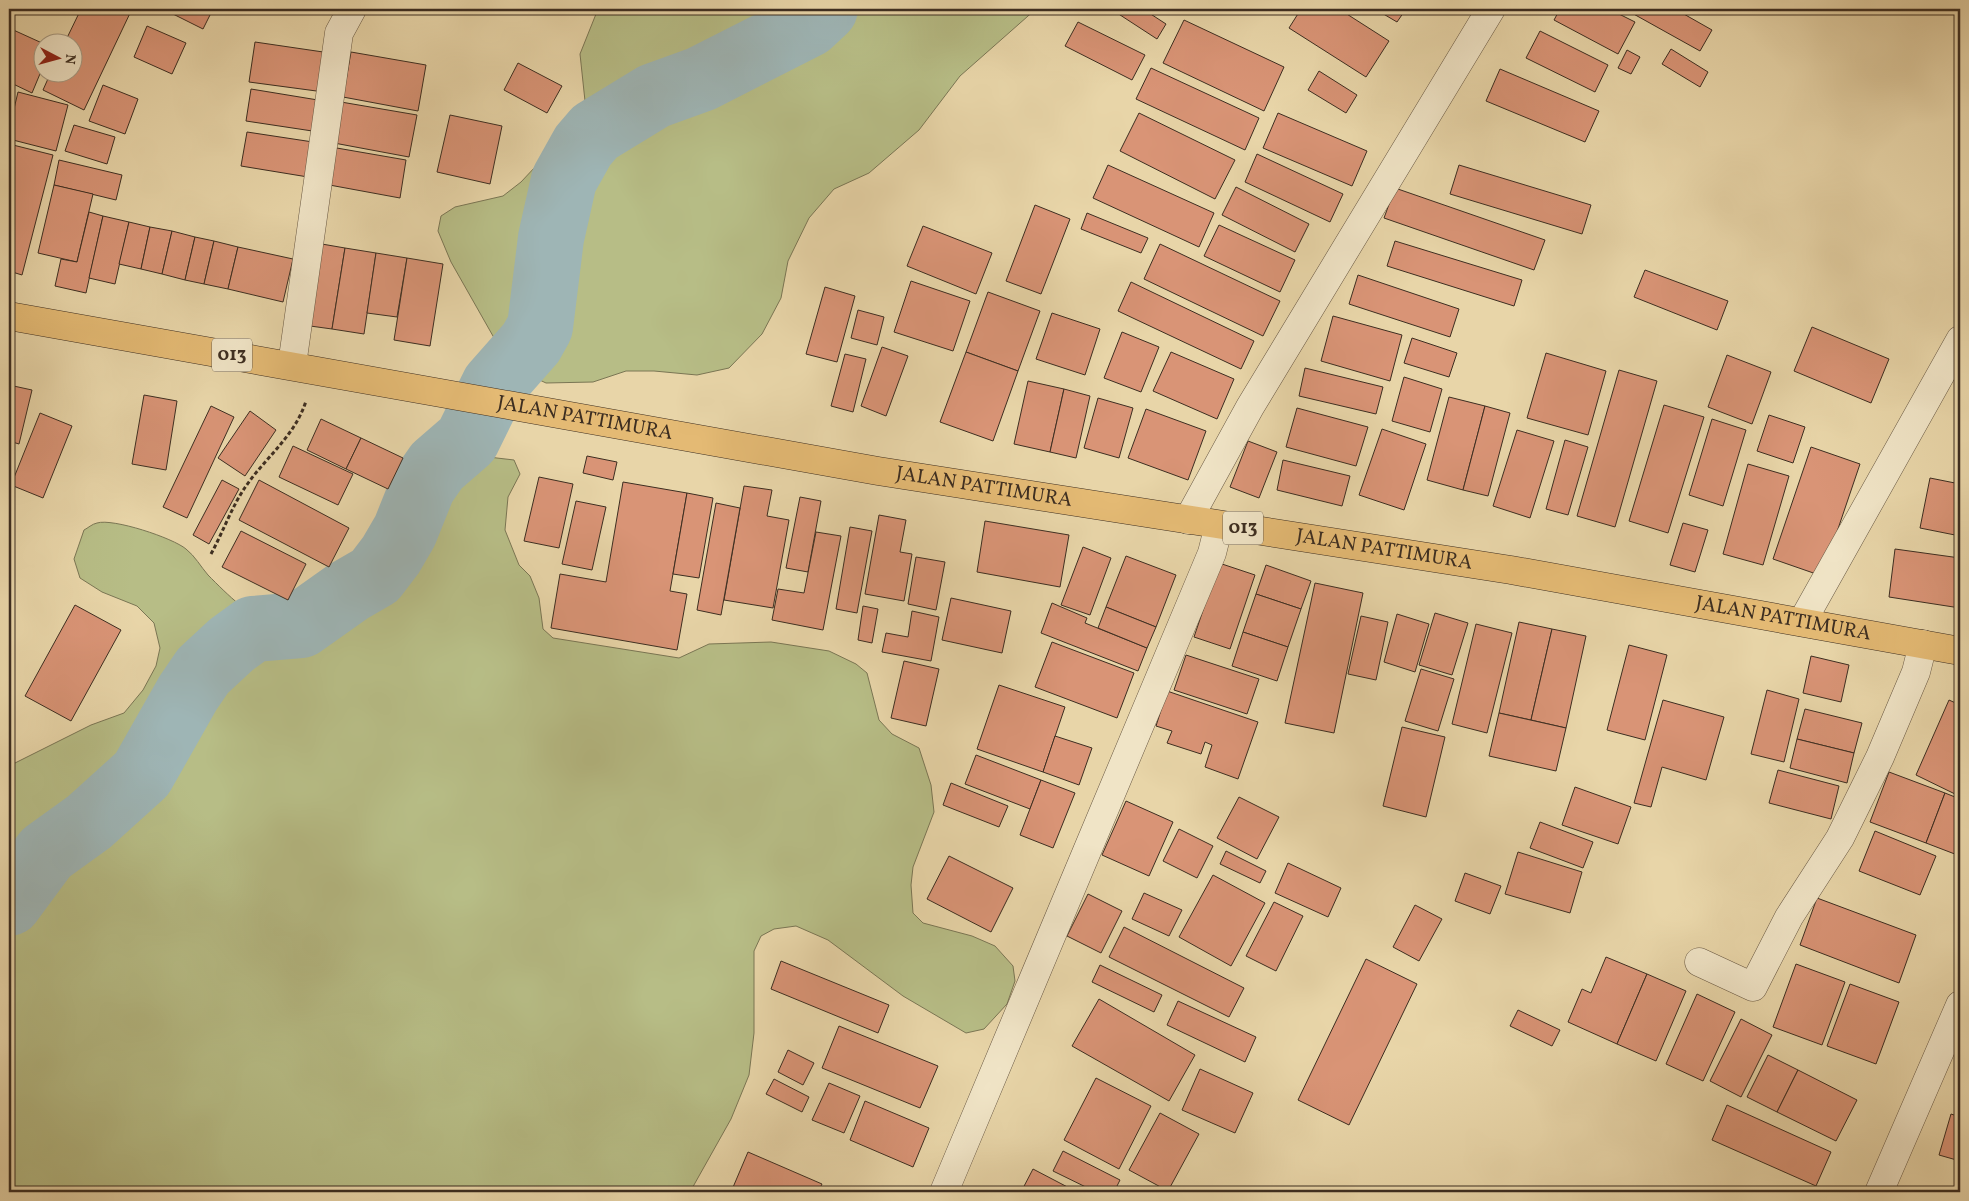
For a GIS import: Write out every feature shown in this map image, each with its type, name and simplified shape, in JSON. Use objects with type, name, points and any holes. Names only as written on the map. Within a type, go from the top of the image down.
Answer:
[{"type":"main road","name":"JALAN PATTIMURA","points":[[9,316],[878,471],[1511,570],[1960,651]]},
{"type":"street","points":[[304,368],[339,33],[352,9]]},
{"type":"street","points":[[1188,520],[1250,407],[1491,9]]},
{"type":"street","points":[[1802,622],[1960,340]]},
{"type":"street","points":[[944,1192],[1212,552],[1219,525]]},
{"type":"street","points":[[1699,962],[1753,987],[1789,917],[1840,838],[1880,757],[1916,672],[1923,644]]},
{"type":"street","points":[[1879,1192],[1960,1005]]},
{"type":"path","points":[[211,554],[245,487],[296,424],[303,409],[304,368]]},
{"type":"green space","points":[[598,9],[1036,9],[960,76],[919,130],[869,173],[834,189],[809,218],[788,261],[781,298],[762,334],[729,368],[697,375],[654,371],[626,371],[593,382],[546,383],[510,366],[451,262],[438,231],[441,216],[455,207],[503,196],[521,182],[580,119],[585,101],[580,54]]},
{"type":"green space","points":[[454,453],[514,460],[520,474],[508,497],[505,530],[519,565],[530,576],[539,598],[543,629],[553,638],[679,658],[709,644],[771,642],[829,651],[856,664],[867,673],[879,720],[892,734],[919,748],[931,785],[934,812],[913,867],[911,885],[913,913],[923,923],[972,936],[995,946],[1013,966],[1015,981],[1007,1004],[984,1029],[966,1033],[903,996],[828,940],[796,926],[774,929],[761,936],[754,951],[754,1033],[749,1075],[731,1119],[690,1192],[9,1192],[9,766],[91,725],[124,713],[143,690],[156,666],[160,648],[154,623],[137,606],[102,592],[80,578],[74,559],[84,530],[97,523],[116,523],[143,530],[169,540],[186,549],[231,598],[249,612],[268,623],[291,627],[309,619],[362,584],[386,563],[400,540],[430,476]]},
{"type":"building","points":[[81,9],[132,9],[84,110],[43,90],[47,82],[82,82],[82,32],[70,32]]},
{"type":"building","points":[[169,9],[213,9],[203,29],[167,11]]},
{"type":"building","points":[[1115,9],[1143,9],[1166,24],[1157,39],[1114,11]]},
{"type":"building","points":[[1301,9],[1339,9],[1389,41],[1366,77],[1289,28]]},
{"type":"building","points":[[1375,9],[1406,9],[1397,22]]},
{"type":"building","points":[[1560,9],[1609,9],[1635,22],[1618,54],[1554,20]]},
{"type":"building","points":[[1632,9],[1675,9],[1712,30],[1700,51],[1630,12]]},
{"type":"building","points":[[1184,20],[1284,67],[1264,111],[1163,63]]},
{"type":"building","points":[[1078,22],[1145,55],[1132,80],[1065,46]]},
{"type":"building","points":[[147,26],[186,43],[172,74],[134,57]]},
{"type":"building","points":[[9,28],[32,38],[32,82],[37,82],[32,93],[9,82]]},
{"type":"building","points":[[1540,31],[1608,65],[1595,92],[1526,58]]},
{"type":"building","points":[[255,42],[330,53],[324,92],[249,82]]},
{"type":"building","points":[[1671,49],[1708,72],[1700,87],[1662,64]]},
{"type":"building","points":[[1627,50],[1640,57],[1631,74],[1618,68]]},
{"type":"building","points":[[351,52],[426,65],[418,111],[343,97]]},
{"type":"building","points":[[518,63],[562,86],[547,113],[504,90]]},
{"type":"building","points":[[1151,68],[1259,118],[1245,150],[1136,99]]},
{"type":"building","points":[[1500,69],[1599,111],[1585,142],[1486,101]]},
{"type":"building","points":[[1319,71],[1357,95],[1346,113],[1308,90]]},
{"type":"building","points":[[103,85],[138,99],[125,134],[89,121]]},
{"type":"building","points":[[251,89],[324,101],[319,132],[246,121]]},
{"type":"building","points":[[18,92],[68,105],[56,151],[9,139],[9,130]]},
{"type":"building","points":[[341,102],[417,115],[409,157],[334,143]]},
{"type":"building","points":[[1139,113],[1235,160],[1215,199],[1120,151]]},
{"type":"building","points":[[1278,113],[1367,151],[1352,186],[1263,148]]},
{"type":"building","points":[[450,115],[502,126],[490,184],[437,172]]},
{"type":"building","points":[[74,125],[115,137],[107,164],[65,151]]},
{"type":"building","points":[[247,132],[313,142],[308,177],[241,166]]},
{"type":"building","points":[[9,144],[53,155],[22,275],[9,271]]},
{"type":"building","points":[[331,147],[406,160],[400,198],[324,184]]},
{"type":"building","points":[[1257,154],[1343,194],[1330,222],[1245,182]]},
{"type":"building","points":[[59,160],[122,175],[116,200],[54,185]]},
{"type":"building","points":[[1108,165],[1214,213],[1199,247],[1093,198]]},
{"type":"building","points":[[1459,165],[1591,205],[1582,234],[1450,194]]},
{"type":"building","points":[[54,185],[93,194],[77,262],[38,253]]},
{"type":"building","points":[[1236,187],[1309,224],[1295,252],[1222,215]]},
{"type":"building","points":[[1395,188],[1545,240],[1534,270],[1384,218]]},
{"type":"building","points":[[1035,205],[1070,219],[1041,294],[1006,281]]},
{"type":"building","points":[[89,212],[103,216],[86,293],[55,286],[61,259],[77,262]]},
{"type":"building","points":[[1087,213],[1148,238],[1141,253],[1081,229]]},
{"type":"building","points":[[103,216],[129,222],[115,284],[89,278]]},
{"type":"building","points":[[129,222],[150,227],[141,269],[119,264]]},
{"type":"building","points":[[1219,225],[1295,260],[1280,292],[1204,256]]},
{"type":"building","points":[[923,226],[992,253],[976,294],[907,266]]},
{"type":"building","points":[[150,227],[172,231],[162,274],[141,269]]},
{"type":"building","points":[[172,231],[195,237],[185,280],[162,274]]},
{"type":"building","points":[[195,237],[214,241],[204,284],[185,280]]},
{"type":"building","points":[[214,241],[238,247],[228,289],[204,284]]},
{"type":"building","points":[[1395,241],[1522,280],[1514,306],[1387,266]]},
{"type":"building","points":[[316,243],[345,248],[332,329],[303,325]]},
{"type":"building","points":[[1160,244],[1280,301],[1263,336],[1144,279]]},
{"type":"building","points":[[238,247],[293,259],[283,302],[228,289]]},
{"type":"building","points":[[345,248],[376,253],[364,334],[332,329]]},
{"type":"building","points":[[376,253],[407,258],[397,317],[367,313]]},
{"type":"building","points":[[407,258],[443,264],[430,346],[394,340]]},
{"type":"building","points":[[1645,270],[1728,301],[1717,330],[1634,297]]},
{"type":"building","points":[[1358,275],[1459,309],[1450,337],[1349,304]]},
{"type":"building","points":[[911,281],[970,301],[953,351],[894,332]]},
{"type":"building","points":[[1131,282],[1254,341],[1241,369],[1118,311]]},
{"type":"building","points":[[825,287],[855,296],[837,362],[806,354]]},
{"type":"building","points":[[988,292],[1040,311],[1018,371],[966,352]]},
{"type":"building","points":[[858,310],[884,317],[877,345],[851,338]]},
{"type":"building","points":[[1052,313],[1100,329],[1085,375],[1036,359]]},
{"type":"building","points":[[1333,316],[1402,335],[1390,381],[1321,361]]},
{"type":"building","points":[[1812,327],[1889,359],[1871,403],[1794,371]]},
{"type":"building","points":[[1122,332],[1159,347],[1141,392],[1104,378]]},
{"type":"building","points":[[1412,338],[1457,353],[1449,377],[1404,363]]},
{"type":"building","points":[[882,347],[908,356],[886,416],[861,406]]},
{"type":"building","points":[[966,352],[1018,371],[993,441],[940,422]]},
{"type":"building","points":[[1171,352],[1234,379],[1217,419],[1153,391]]},
{"type":"building","points":[[1546,353],[1606,371],[1588,435],[1527,418]]},
{"type":"building","points":[[845,354],[866,359],[853,412],[831,406]]},
{"type":"building","points":[[1727,355],[1771,372],[1752,424],[1708,407]]},
{"type":"building","points":[[1305,368],[1383,387],[1376,414],[1299,396]]},
{"type":"building","points":[[1619,370],[1657,381],[1615,527],[1577,516]]},
{"type":"building","points":[[1404,377],[1442,389],[1430,432],[1392,421]]},
{"type":"building","points":[[1028,381],[1064,389],[1050,452],[1014,444]]},
{"type":"building","points":[[9,385],[32,390],[19,444],[9,441]]},
{"type":"building","points":[[1064,389],[1090,396],[1076,458],[1050,452]]},
{"type":"building","points":[[144,395],[177,401],[166,470],[132,464]]},
{"type":"building","points":[[1449,397],[1485,406],[1463,490],[1427,480]]},
{"type":"building","points":[[1098,398],[1133,408],[1119,458],[1084,448]]},
{"type":"building","points":[[1664,405],[1704,417],[1668,533],[1629,521]]},
{"type":"building","points":[[211,406],[234,417],[187,518],[163,507]]},
{"type":"building","points":[[1485,406],[1510,413],[1488,496],[1463,490]]},
{"type":"building","points":[[1297,408],[1368,427],[1356,466],[1286,447]]},
{"type":"building","points":[[1146,409],[1206,431],[1188,480],[1128,458]]},
{"type":"building","points":[[250,411],[276,430],[245,476],[218,458]]},
{"type":"building","points":[[40,413],[72,426],[43,498],[11,485]]},
{"type":"building","points":[[1769,415],[1805,427],[1793,463],[1757,451]]},
{"type":"building","points":[[321,419],[361,438],[346,469],[307,450]]},
{"type":"building","points":[[1712,419],[1746,430],[1723,506],[1689,495]]},
{"type":"building","points":[[1382,429],[1426,444],[1404,510],[1359,495]]},
{"type":"building","points":[[1517,430],[1554,441],[1530,518],[1493,506]]},
{"type":"building","points":[[361,438],[403,458],[388,489],[346,469]]},
{"type":"building","points":[[1565,440],[1588,447],[1568,515],[1546,509]]},
{"type":"building","points":[[1248,441],[1277,452],[1259,498],[1230,487]]},
{"type":"building","points":[[293,446],[353,474],[338,505],[279,477]]},
{"type":"building","points":[[1811,447],[1860,464],[1822,576],[1773,559]]},
{"type":"building","points":[[587,456],[617,462],[613,480],[583,473]]},
{"type":"building","points":[[1283,460],[1350,476],[1342,506],[1277,490]]},
{"type":"building","points":[[1748,464],[1789,476],[1763,565],[1723,554]]},
{"type":"building","points":[[539,477],[573,484],[559,548],[524,541]]},
{"type":"building","points":[[1930,478],[1960,484],[1960,536],[1920,528]]},
{"type":"building","points":[[222,480],[239,489],[209,544],[193,535]]},
{"type":"building","points":[[259,480],[349,528],[329,567],[239,520]]},
{"type":"building","points":[[623,482],[687,493],[670,591],[687,594],[677,650],[551,628],[560,574],[606,582]]},
{"type":"building","points":[[744,486],[772,490],[767,516],[789,520],[773,608],[724,600]]},
{"type":"building","points":[[687,493],[713,498],[699,578],[673,574]]},
{"type":"building","points":[[800,497],[821,501],[808,572],[786,568]]},
{"type":"building","points":[[576,501],[606,507],[592,570],[562,564]]},
{"type":"building","points":[[716,503],[740,508],[721,615],[697,610]]},
{"type":"building","points":[[879,515],[906,520],[900,552],[912,554],[904,601],[865,594]]},
{"type":"building","points":[[985,521],[1069,535],[1060,587],[977,572]]},
{"type":"building","points":[[1683,523],[1708,530],[1695,572],[1670,565]]},
{"type":"building","points":[[850,527],[872,531],[857,613],[836,609]]},
{"type":"building","points":[[241,531],[306,564],[288,600],[222,567]]},
{"type":"building","points":[[816,532],[841,536],[823,630],[772,620],[778,589],[804,593]]},
{"type":"building","points":[[1083,547],[1111,558],[1090,615],[1061,605]]},
{"type":"building","points":[[1895,549],[1960,558],[1960,608],[1889,597]]},
{"type":"building","points":[[1126,556],[1176,575],[1156,627],[1106,607]]},
{"type":"building","points":[[916,557],[945,562],[936,610],[908,604]]},
{"type":"building","points":[[1219,563],[1255,575],[1230,649],[1194,637]]},
{"type":"building","points":[[1266,565],[1311,581],[1301,609],[1256,594]]},
{"type":"building","points":[[1315,583],[1363,593],[1334,733],[1285,723]]},
{"type":"building","points":[[1256,594],[1301,609],[1288,647],[1243,632]]},
{"type":"building","points":[[951,598],[1011,611],[1002,653],[942,640]]},
{"type":"building","points":[[1052,603],[1087,618],[1085,623],[1147,648],[1138,671],[1041,633]]},
{"type":"building","points":[[75,605],[121,630],[71,721],[25,696]]},
{"type":"building","points":[[863,606],[878,609],[872,643],[858,640]]},
{"type":"building","points":[[1106,607],[1156,627],[1147,648],[1098,628]]},
{"type":"building","points":[[912,611],[939,617],[931,661],[882,652],[886,633],[908,637]]},
{"type":"building","points":[[1435,613],[1468,623],[1452,675],[1419,665]]},
{"type":"building","points":[[1397,614],[1429,624],[1415,672],[1384,662]]},
{"type":"building","points":[[1361,616],[1388,622],[1376,680],[1348,674]]},
{"type":"building","points":[[1519,622],[1552,629],[1531,720],[1499,713]]},
{"type":"building","points":[[1476,624],[1512,633],[1487,733],[1452,724]]},
{"type":"building","points":[[1552,629],[1586,636],[1566,728],[1531,720]]},
{"type":"building","points":[[1243,632],[1288,647],[1277,681],[1232,666]]},
{"type":"building","points":[[1052,642],[1134,673],[1117,718],[1035,687]]},
{"type":"building","points":[[1629,645],[1667,655],[1645,740],[1607,730]]},
{"type":"building","points":[[1186,655],[1259,679],[1247,714],[1174,690]]},
{"type":"building","points":[[1811,656],[1849,665],[1841,702],[1803,693]]},
{"type":"building","points":[[904,661],[939,669],[926,726],[891,718]]},
{"type":"building","points":[[1421,669],[1454,679],[1438,731],[1405,721]]},
{"type":"building","points":[[999,685],[1065,707],[1043,772],[977,749]]},
{"type":"building","points":[[1767,690],[1799,699],[1784,762],[1751,754]]},
{"type":"building","points":[[1167,691],[1258,722],[1238,779],[1205,767],[1212,745],[1205,742],[1201,754],[1167,743],[1172,731],[1156,726]]},
{"type":"building","points":[[1663,700],[1724,717],[1706,780],[1662,767],[1651,807],[1634,803]]},
{"type":"building","points":[[1949,700],[1960,705],[1960,783],[1955,794],[1916,775]]},
{"type":"building","points":[[1805,709],[1862,723],[1854,753],[1797,739]]},
{"type":"building","points":[[1499,713],[1566,728],[1556,771],[1489,756]]},
{"type":"building","points":[[1402,727],[1445,737],[1426,817],[1383,806]]},
{"type":"building","points":[[1055,736],[1092,748],[1079,785],[1043,772]]},
{"type":"building","points":[[1797,739],[1854,753],[1847,783],[1790,768]]},
{"type":"building","points":[[976,755],[1041,780],[1030,809],[965,784]]},
{"type":"building","points":[[1778,770],[1839,786],[1831,819],[1769,803]]},
{"type":"building","points":[[1889,772],[1945,793],[1926,843],[1870,822]]},
{"type":"building","points":[[1041,780],[1075,793],[1053,848],[1020,835]]},
{"type":"building","points":[[951,783],[1008,806],[999,827],[943,805]]},
{"type":"building","points":[[1575,787],[1631,807],[1618,844],[1562,825]]},
{"type":"building","points":[[1945,793],[1960,799],[1960,856],[1926,843]]},
{"type":"building","points":[[1239,797],[1279,817],[1257,859],[1217,838]]},
{"type":"building","points":[[1126,801],[1173,822],[1149,876],[1102,855]]},
{"type":"building","points":[[1540,822],[1593,842],[1583,868],[1530,848]]},
{"type":"building","points":[[1179,829],[1213,846],[1197,878],[1163,861]]},
{"type":"building","points":[[1875,831],[1936,856],[1920,895],[1859,871]]},
{"type":"building","points":[[1226,851],[1266,871],[1260,883],[1220,864]]},
{"type":"building","points":[[1518,852],[1582,872],[1570,913],[1505,894]]},
{"type":"building","points":[[949,856],[1013,888],[991,932],[927,899]]},
{"type":"building","points":[[1288,863],[1341,888],[1328,917],[1275,893]]},
{"type":"building","points":[[1465,873],[1501,886],[1490,914],[1455,901]]},
{"type":"building","points":[[1213,875],[1265,903],[1231,966],[1179,937]]},
{"type":"building","points":[[1144,893],[1182,910],[1169,936],[1132,919]]},
{"type":"building","points":[[1088,894],[1122,911],[1101,953],[1067,936]]},
{"type":"building","points":[[1817,898],[1916,935],[1899,983],[1800,945]]},
{"type":"building","points":[[1274,902],[1303,916],[1276,971],[1246,956]]},
{"type":"building","points":[[1415,905],[1442,919],[1419,961],[1393,947]]},
{"type":"building","points":[[1124,927],[1244,988],[1229,1017],[1109,957]]},
{"type":"building","points":[[1606,957],[1647,974],[1617,1044],[1568,1022],[1582,989],[1591,993]]},
{"type":"building","points":[[1366,959],[1417,984],[1349,1125],[1298,1100]]},
{"type":"building","points":[[781,961],[889,1005],[878,1033],[771,989]]},
{"type":"building","points":[[1796,964],[1845,982],[1822,1045],[1773,1027]]},
{"type":"building","points":[[1100,965],[1162,995],[1154,1012],[1092,982]]},
{"type":"building","points":[[1647,974],[1686,991],[1656,1061],[1617,1044]]},
{"type":"building","points":[[1850,984],[1899,1002],[1876,1064],[1827,1046]]},
{"type":"building","points":[[1697,994],[1735,1012],[1703,1081],[1666,1064]]},
{"type":"building","points":[[1099,999],[1195,1055],[1169,1101],[1072,1046]]},
{"type":"building","points":[[1178,1001],[1256,1037],[1245,1062],[1167,1025]]},
{"type":"building","points":[[1518,1010],[1560,1030],[1552,1046],[1510,1026]]},
{"type":"building","points":[[1741,1019],[1772,1035],[1741,1097],[1710,1081]]},
{"type":"building","points":[[839,1026],[938,1066],[920,1108],[822,1068]]},
{"type":"building","points":[[788,1050],[814,1063],[803,1085],[778,1072]]},
{"type":"building","points":[[1768,1055],[1798,1070],[1777,1112],[1747,1097]]},
{"type":"building","points":[[1200,1069],[1253,1093],[1235,1133],[1182,1110]]},
{"type":"building","points":[[1798,1070],[1857,1100],[1836,1141],[1777,1112]]},
{"type":"building","points":[[1096,1078],[1151,1106],[1119,1169],[1064,1140]]},
{"type":"building","points":[[774,1079],[809,1097],[802,1112],[766,1094]]},
{"type":"building","points":[[829,1083],[860,1096],[844,1133],[812,1120]]},
{"type":"building","points":[[865,1101],[929,1128],[913,1167],[850,1140]]},
{"type":"building","points":[[1727,1105],[1831,1152],[1816,1186],[1712,1140]]},
{"type":"building","points":[[1160,1113],[1199,1134],[1168,1191],[1129,1170]]},
{"type":"building","points":[[1951,1114],[1960,1117],[1960,1161],[1939,1155]]},
{"type":"building","points":[[1063,1151],[1120,1180],[1114,1192],[1096,1192],[1053,1171]]},
{"type":"building","points":[[748,1152],[822,1184],[818,1192],[731,1192]]},
{"type":"building","points":[[1033,1169],[1077,1192],[1021,1192]]},
{"type":"waterway","points":[[9,903],[46,853],[89,822],[142,774],[188,693],[203,671],[231,645],[253,629],[301,625],[349,591],[375,576],[391,555],[405,531],[423,486],[437,466],[467,440],[494,385],[531,343],[540,327],[551,238],[564,180],[583,146],[595,132],[654,96],[701,79],[809,24],[825,9]]}]
